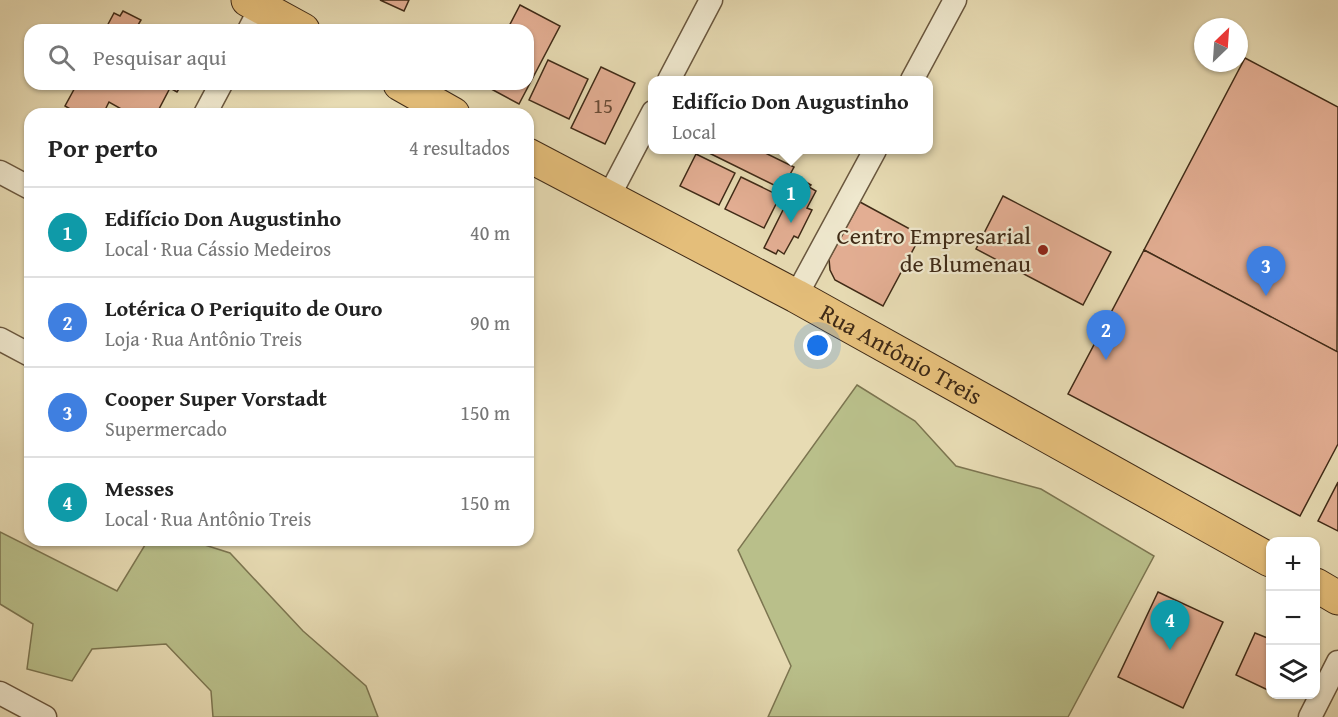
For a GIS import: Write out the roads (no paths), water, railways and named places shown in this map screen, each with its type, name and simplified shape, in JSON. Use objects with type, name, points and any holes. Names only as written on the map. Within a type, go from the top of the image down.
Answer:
[{"type":"main road","points":[[252,12],[286,24]]},
{"type":"main road","points":[[411,90],[442,108]]},
{"type":"main road","name":"Rua Antônio Treis","points":[[534,158],[796,296],[1266,558]]},
{"type":"main road","points":[[1320,587],[1338,598]]},
{"type":"street","points":[[672,76],[711,0]]},
{"type":"street","points":[[915,76],[955,0]]},
{"type":"street","points":[[208,108],[217,90]]},
{"type":"street","points":[[608,198],[648,122]]},
{"type":"street","points":[[796,296],[873,154]]},
{"type":"street","points":[[0,172],[24,185]]},
{"type":"street","points":[[0,339],[24,352]]},
{"type":"street","points":[[1310,717],[1338,662]]},
{"type":"street","points":[[0,693],[45,717]]},
{"type":"place","name":"Edifício Don Augustinho","points":[[791,223]]},
{"type":"place","name":"Centro Empresarial de Blumenau","points":[[1043,250]]},
{"type":"place","name":"Cooper Super Vorstadt","points":[[1266,296]]},
{"type":"place","name":"Lotérica O Periquito de Ouro","points":[[1106,360]]},
{"type":"place","name":"Messes","points":[[1170,650]]}]
